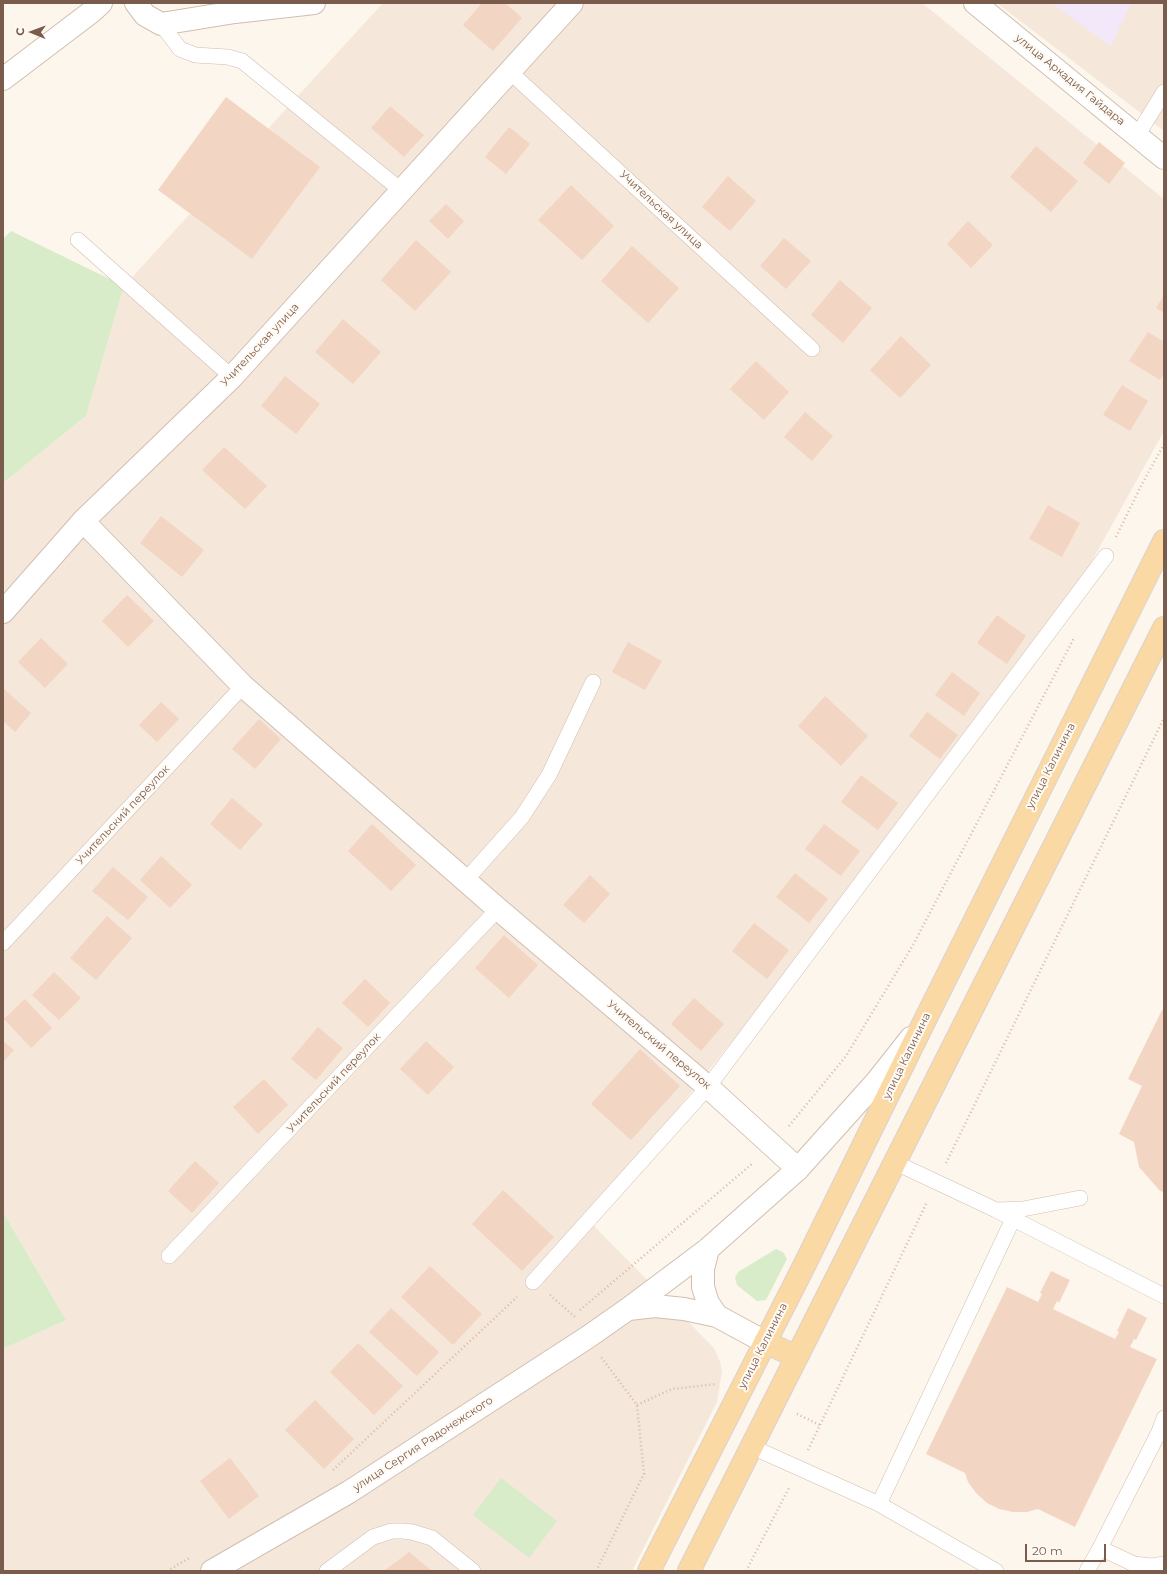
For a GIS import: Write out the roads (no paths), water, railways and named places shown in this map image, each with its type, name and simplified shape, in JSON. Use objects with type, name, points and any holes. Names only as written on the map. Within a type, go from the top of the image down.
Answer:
[{"type":"main road","name":"улица Калинина","points":[[649,1571],[765,1342],[1164,541]]},
{"type":"main road","points":[[689,1571],[1164,628]]},
{"type":"main road","points":[[765,1342],[797,1357]]},
{"type":"street","points":[[3,79],[101,3]]},
{"type":"street","points":[[136,3],[145,14],[161,24],[235,12],[314,3]]},
{"type":"street","name":"Учительская улица","points":[[3,612],[83,520],[232,377],[572,3]]},
{"type":"street","name":"улица Аркадия Гайдара","points":[[976,3],[1164,158]]},
{"type":"street","name":"Учительский переулок","points":[[83,520],[243,686],[498,910],[708,1087],[798,1168]]},
{"type":"street","name":"улица Сергия Радонежского","points":[[212,1571],[349,1492],[588,1337],[708,1249],[798,1168],[877,1081],[925,1020]]},
{"type":"street","points":[[708,1249],[703,1269],[703,1287],[708,1303],[717,1316]]},
{"type":"street","name":"улица Сергия Радонежского","points":[[628,1309],[655,1306],[684,1309],[717,1316],[765,1342]]},
{"type":"lane","points":[[161,24],[180,49],[195,55],[228,57],[242,61],[402,191]]},
{"type":"lane","name":"Учительская улица","points":[[510,72],[812,349]]},
{"type":"lane","points":[[1137,136],[1164,92]]},
{"type":"lane","points":[[78,240],[232,377]]},
{"type":"lane","points":[[533,1282],[708,1087],[1106,556]]},
{"type":"lane","points":[[465,881],[522,817],[549,775],[593,682]]},
{"type":"lane","name":"Учительский переулок","points":[[3,943],[243,686]]},
{"type":"lane","name":"Учительский переулок","points":[[169,1256],[498,910]]},
{"type":"lane","points":[[894,1162],[996,1210],[1164,1296]]},
{"type":"lane","points":[[996,1210],[1023,1208],[1080,1198]]},
{"type":"lane","points":[[879,1504],[1013,1219]]},
{"type":"lane","points":[[1087,1571],[1159,1432],[1164,1418]]},
{"type":"lane","points":[[752,1447],[879,1504],[996,1571]]},
{"type":"lane","points":[[327,1571],[373,1537],[387,1532],[402,1531],[412,1532],[432,1538],[473,1571]]},
{"type":"lane","points":[[1100,1548],[1134,1564],[1152,1566],[1164,1564]]}]
